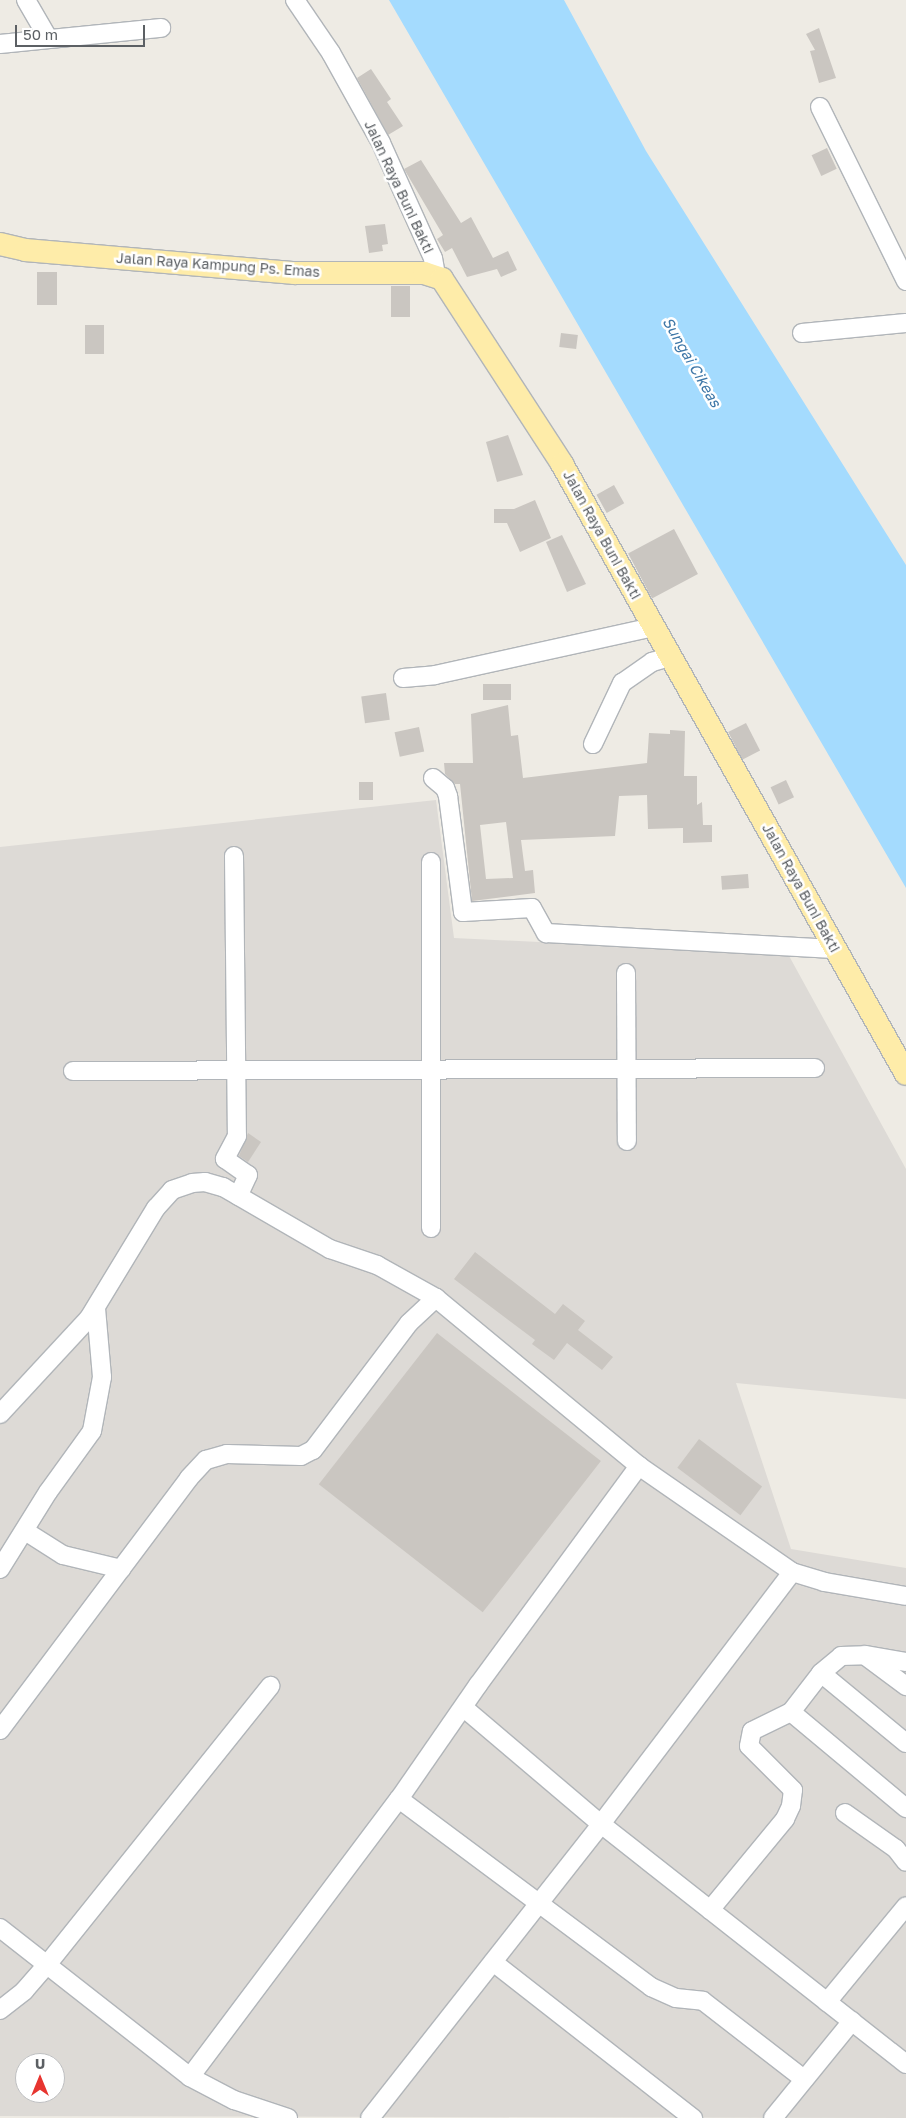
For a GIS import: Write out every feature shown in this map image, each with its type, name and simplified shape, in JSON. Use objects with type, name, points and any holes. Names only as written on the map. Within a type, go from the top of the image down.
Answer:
[{"type":"main road","name":"Jalan Raya Kampung Ps. Emas","points":[[0,244],[25,250],[295,273],[436,275]]},
{"type":"main road","name":"Jalan Raya Buni Bakti","points":[[436,275],[447,285],[562,464],[669,657],[906,1074]]},
{"type":"street","points":[[26,0],[48,38]]},
{"type":"street","name":"Jalan Raya Buni Bakti","points":[[295,0],[331,54],[381,143],[432,258],[436,275]]},
{"type":"street","points":[[0,44],[161,28]]},
{"type":"street","points":[[820,106],[906,280]]},
{"type":"street","points":[[802,333],[906,323]]},
{"type":"street","points":[[403,678],[444,673],[654,627]]},
{"type":"street","points":[[593,744],[622,683],[652,662],[669,657]]},
{"type":"street","points":[[433,778],[445,788],[448,796],[463,912],[532,908],[546,933],[834,948]]},
{"type":"street","points":[[234,856],[237,1136],[225,1159],[248,1175],[238,1196]]},
{"type":"street","points":[[431,862],[431,1228]]},
{"type":"street","points":[[626,973],[627,1141]]},
{"type":"street","points":[[73,1071],[815,1068]]},
{"type":"street","points":[[0,1414],[96,1308],[156,1208],[172,1190],[205,1182],[238,1196],[330,1249],[377,1265],[436,1298],[639,1466],[792,1572],[824,1582],[906,1596]]},
{"type":"street","points":[[0,1730],[206,1460],[226,1454],[265,1453],[289,1457],[301,1456],[312,1450],[409,1323],[436,1298]]},
{"type":"street","points":[[0,1569],[48,1492],[92,1431],[102,1377],[96,1308]]},
{"type":"street","points":[[190,2077],[399,1799],[464,1708],[478,1685],[639,1466]]},
{"type":"street","points":[[25,1531],[63,1555],[121,1569]]},
{"type":"street","points":[[370,2118],[601,1824],[792,1572]]},
{"type":"street","points":[[710,1910],[785,1819],[792,1806],[793,1790],[780,1774],[752,1752],[748,1739],[752,1731],[791,1712],[821,1673],[841,1656],[865,1655],[906,1662]]},
{"type":"street","points":[[865,1655],[906,1686]]},
{"type":"street","points":[[821,1673],[906,1743]]},
{"type":"street","points":[[0,2010],[24,1991],[46,1966],[270,1686]]},
{"type":"street","points":[[464,1708],[601,1824],[906,2064]]},
{"type":"street","points":[[791,1712],[906,1808]]},
{"type":"street","points":[[399,1799],[651,1987],[676,1998],[703,2001],[804,2079]]},
{"type":"street","points":[[845,1813],[896,1849],[906,1862]]},
{"type":"street","points":[[827,2002],[906,1906]]},
{"type":"street","points":[[0,1928],[46,1966],[190,2077],[234,2100],[288,2118]]},
{"type":"street","points":[[493,1962],[693,2118]]},
{"type":"street","points":[[773,2118],[852,2021]]},
{"type":"shaded area","points":[[436,800],[454,938],[788,954],[906,1169],[906,1399],[736,1383],[791,1549],[906,1568],[906,2118],[0,2116],[0,847]]},
{"type":"water","name":"Sungai Cikeas","points":[[389,0],[564,0],[646,151],[906,565],[906,888]]},
{"type":"building","points":[[819,28],[836,78],[819,83],[810,51],[815,50],[806,34]]},
{"type":"building","points":[[371,69],[391,99],[387,102],[403,126],[388,135],[357,78]]},
{"type":"building","points":[[827,148],[837,169],[821,176],[812,155]]},
{"type":"building","points":[[421,160],[461,223],[471,217],[493,258],[508,251],[517,270],[501,277],[497,269],[467,277],[452,248],[445,252],[437,239],[443,235],[404,169]]},
{"type":"building","points":[[385,224],[388,244],[382,245],[383,251],[369,253],[365,226]]},
{"type":"building","points":[[37,272],[57,272],[57,305],[37,305]]},
{"type":"building","points":[[391,286],[410,286],[410,317],[391,317]]},
{"type":"building","points":[[85,325],[104,325],[104,354],[85,354]]},
{"type":"building","points":[[561,333],[578,335],[576,349],[559,347]]},
{"type":"building","points":[[508,435],[523,475],[497,482],[486,442]]},
{"type":"building","points":[[614,485],[624,503],[607,513],[597,495]]},
{"type":"building","points":[[535,500],[551,538],[520,552],[507,523],[494,523],[494,509],[514,509]]},
{"type":"building","points":[[674,529],[698,574],[652,598],[628,553]]},
{"type":"building","points":[[562,535],[586,584],[567,592],[546,542]]},
{"type":"building","points":[[483,684],[511,684],[511,700],[483,700]]},
{"type":"building","points":[[386,693],[390,720],[365,723],[361,696]]},
{"type":"building","points":[[508,705],[511,736],[518,735],[523,778],[647,763],[649,733],[670,734],[670,730],[685,731],[684,776],[697,776],[697,805],[702,802],[703,825],[712,825],[712,842],[683,843],[683,828],[648,829],[647,795],[619,796],[615,836],[521,840],[525,871],[533,870],[535,893],[472,901],[460,784],[455,784],[445,774],[444,763],[473,763],[471,714]],"holes":[[[506,822],[513,878],[486,879],[480,825]]]},
{"type":"building","points":[[746,723],[760,751],[742,760],[728,732]]},
{"type":"building","points":[[419,727],[424,751],[400,757],[395,732]]},
{"type":"building","points":[[786,780],[794,797],[779,804],[771,787]]},
{"type":"building","points":[[359,782],[373,782],[373,800],[359,800]]},
{"type":"building","points":[[748,874],[749,888],[722,890],[721,876]]},
{"type":"building","points":[[248,1133],[261,1142],[248,1162],[239,1156]]},
{"type":"building","points":[[475,1252],[555,1314],[563,1304],[585,1321],[578,1330],[613,1357],[602,1370],[567,1343],[554,1360],[532,1344],[535,1340],[454,1279]]},
{"type":"building","points":[[437,1333],[601,1461],[483,1612],[319,1484]]},
{"type":"building","points":[[699,1439],[762,1487],[740,1515],[677,1468]]}]
